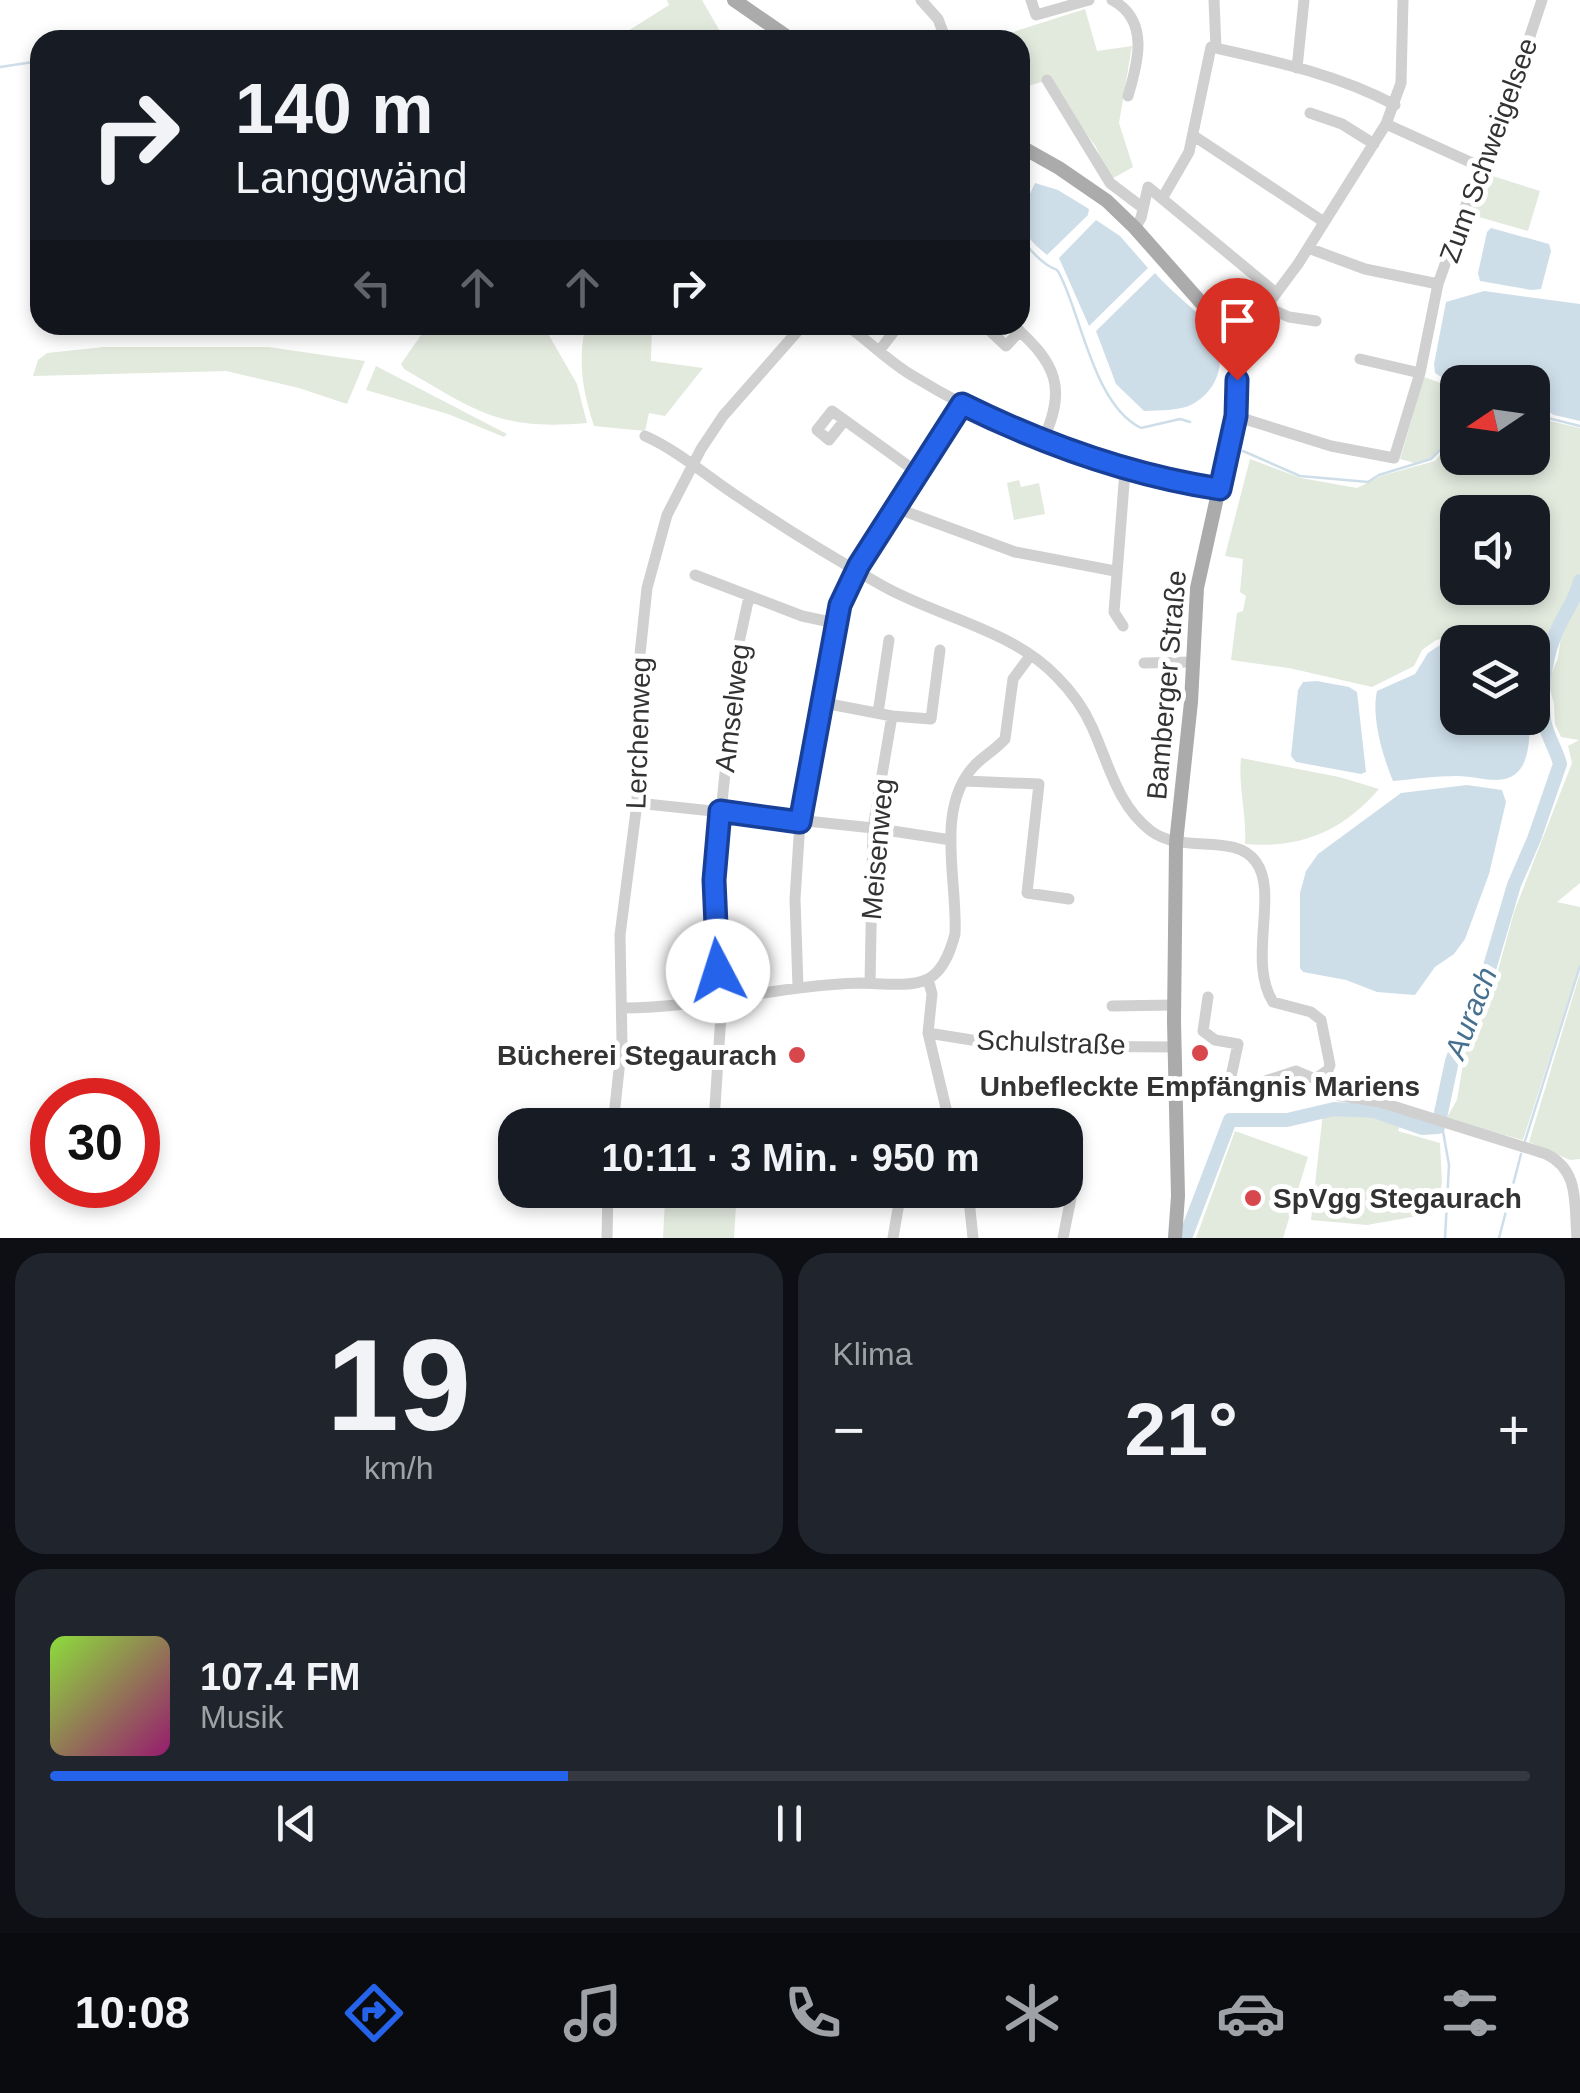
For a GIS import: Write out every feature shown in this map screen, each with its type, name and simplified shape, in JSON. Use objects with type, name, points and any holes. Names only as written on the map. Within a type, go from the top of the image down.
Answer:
[{"type":"main road","points":[[734,0],[778,30]]},
{"type":"main road","name":"Bamberger Straße","points":[[1030,152],[1107,202],[1136,228],[1206,306],[1232,346],[1237,380],[1236,416],[1196,588],[1176,842],[1178,1196],[1174,1238]]},
{"type":"street","points":[[1031,0],[1036,15],[1089,0]]},
{"type":"street","points":[[1112,0],[1129,14],[1140,42],[1128,96]]},
{"type":"street","points":[[1163,197],[1174,182],[1194,136],[1214,47],[1214,0]]},
{"type":"street","points":[[1296,68],[1304,0]]},
{"type":"street","points":[[1232,346],[1308,248],[1386,124],[1403,68],[1402,0]]},
{"type":"street","name":"Zum Schweigelsee","points":[[1308,248],[1365,269],[1438,284],[1480,167],[1508,105],[1542,0]]},
{"type":"street","points":[[931,3],[942,30]]},
{"type":"street","points":[[1214,47],[1361,87],[1394,105]]},
{"type":"street","points":[[1047,80],[1110,183],[1143,208]]},
{"type":"street","points":[[1310,113],[1342,124],[1374,144]]},
{"type":"street","points":[[1386,124],[1480,167]]},
{"type":"street","points":[[1194,136],[1324,222]]},
{"type":"street","points":[[1136,228],[1148,187],[1276,293]]},
{"type":"street","points":[[1236,416],[1331,446],[1394,458],[1420,372],[1438,284]]},
{"type":"street","points":[[1266,306],[1280,314],[1316,322]]},
{"type":"street","name":"Lerchenweg","points":[[614,1108],[623,1008],[620,935],[637,803],[640,654],[648,588],[667,516],[692,466],[723,416],[794,335]]},
{"type":"street","points":[[859,335],[910,374],[1042,442],[1125,471],[1220,489]]},
{"type":"street","points":[[879,350],[892,335]]},
{"type":"street","points":[[995,335],[1006,346],[1012,335]]},
{"type":"street","points":[[1024,335],[1044,353],[1057,386],[1055,410],[1042,442]]},
{"type":"street","points":[[1360,359],[1420,372]]},
{"type":"street","points":[[798,988],[795,898],[800,822],[840,605],[857,570],[962,404]]},
{"type":"street","points":[[844,421],[918,474]]},
{"type":"street","points":[[644,436],[885,587],[1030,656],[1058,678],[1090,722],[1121,796],[1134,816],[1163,838],[1236,846],[1250,854],[1263,872],[1266,987],[1274,1002],[1311,1012],[1320,1020],[1330,1065],[1315,1078]]},
{"type":"street","points":[[1123,626],[1114,612],[1125,471]]},
{"type":"street","points":[[896,508],[1015,552],[1115,571]]},
{"type":"street","points":[[695,575],[802,616],[835,624]]},
{"type":"street","name":"Amselweg","points":[[715,1108],[722,1000],[714,942],[714,880],[738,648],[749,597]]},
{"type":"street","points":[[878,712],[889,640]]},
{"type":"street","points":[[824,703],[930,719],[940,650]]},
{"type":"street","points":[[623,1008],[722,1000],[798,988],[928,979],[944,964],[954,934],[951,840],[956,806],[975,765],[1005,739],[1013,679],[1030,656]]},
{"type":"street","points":[[1144,663],[1193,662]]},
{"type":"street","name":"Meisenweg","points":[[870,983],[874,828],[892,716]]},
{"type":"street","points":[[965,781],[1039,784],[1027,894],[1068,899]]},
{"type":"street","points":[[637,803],[951,840]]},
{"type":"street","points":[[928,979],[932,994],[928,1033],[946,1108]]},
{"type":"street","points":[[1208,997],[1203,1032],[1215,1040],[1238,1044],[1229,1086]]},
{"type":"street","points":[[1112,1006],[1174,1005]]},
{"type":"street","name":"Schulstraße","points":[[928,1033],[1009,1046],[1175,1047]]},
{"type":"street","points":[[1176,1088],[1256,1084],[1296,1071],[1315,1078],[1335,1095],[1380,1102],[1546,1154],[1563,1163],[1571,1179],[1577,1238]]},
{"type":"street","points":[[607,1238],[608,1208]]},
{"type":"street","points":[[894,1238],[898,1208]]},
{"type":"street","points":[[970,1208],[973,1238]]},
{"type":"street","points":[[1063,1238],[1070,1208]]},
{"type":"shaded area","points":[[667,0],[702,0],[719,30],[629,30],[669,5]]},
{"type":"shaded area","points":[[1085,9],[1097,51],[1132,46],[1119,123],[1133,167],[1110,180],[1096,147],[1056,93],[1052,79],[1030,85],[1030,30],[1019,30]]},
{"type":"shaded area","points":[[1480,172],[1540,191],[1528,231],[1465,213]]},
{"type":"shaded area","points":[[1035,183],[1058,190],[1089,209],[1088,215],[1047,255],[1030,239],[1030,194]]},
{"type":"shaded area","points":[[1096,220],[1120,236],[1148,268],[1089,326],[1059,258]]},
{"type":"shaded area","points":[[1491,228],[1549,244],[1551,251],[1541,289],[1480,281],[1478,273]]},
{"type":"shaded area","points":[[1155,273],[1210,328],[1220,364],[1212,387],[1191,405],[1144,411],[1116,384],[1096,331]]},
{"type":"shaded area","points":[[1484,291],[1580,304],[1580,421],[1550,413],[1550,365],[1440,365],[1440,376],[1435,373],[1446,302]]},
{"type":"shaded area","points":[[421,335],[549,335],[577,384],[587,423],[532,424],[490,415],[401,364]]},
{"type":"shaded area","points":[[584,335],[652,335],[651,361],[703,368],[665,416],[649,413],[645,431],[594,426],[582,376]]},
{"type":"shaded area","points":[[104,347],[268,347],[365,361],[347,404],[226,371],[33,376],[38,360],[47,353]]},
{"type":"shaded area","points":[[376,366],[507,434],[504,437],[448,414],[366,390]]},
{"type":"shaded area","points":[[1424,377],[1440,383],[1440,448],[1418,464],[1400,459]]},
{"type":"shaded area","points":[[1550,421],[1580,428],[1580,573],[1572,602],[1551,639],[1550,625],[1440,625],[1440,639],[1422,650],[1414,666],[1372,687],[1289,668],[1231,660],[1237,613],[1243,611],[1246,596],[1240,592],[1243,559],[1225,556],[1250,459],[1301,478],[1357,488],[1381,476],[1435,461],[1440,455],[1440,475],[1550,475]]},
{"type":"shaded area","points":[[1019,480],[1021,487],[1039,483],[1045,514],[1014,520],[1007,483]]},
{"type":"shaded area","points":[[1580,593],[1580,883],[1557,902],[1580,907],[1580,964],[1523,1140],[1446,1119],[1457,1100],[1465,1052],[1488,1007],[1514,912],[1572,763],[1568,746],[1579,740],[1561,737],[1550,689],[1563,622],[1577,605]]},
{"type":"shaded area","points":[[1440,645],[1440,735],[1529,735],[1526,758],[1516,773],[1497,780],[1449,776],[1393,781],[1377,725],[1377,691],[1415,674],[1428,653]]},
{"type":"shaded area","points":[[1317,681],[1357,692],[1366,772],[1296,762],[1291,756],[1298,690],[1303,682]]},
{"type":"shaded area","points":[[1241,758],[1379,789],[1351,816],[1319,834],[1284,843],[1245,844]]},
{"type":"shaded area","points":[[1467,785],[1502,790],[1506,802],[1489,874],[1465,939],[1454,954],[1435,967],[1415,995],[1377,992],[1346,980],[1303,972],[1300,893],[1306,871],[1318,854],[1401,793]]},
{"type":"shaded area","points":[[1580,973],[1580,1159],[1570,1160],[1529,1142]]},
{"type":"shaded area","points":[[1351,1112],[1401,1121],[1398,1131],[1440,1143],[1442,1183],[1434,1213],[1367,1225],[1311,1220],[1323,1113]]},
{"type":"shaded area","name":"SpVgg Stegaurach","points":[[1235,1131],[1308,1157],[1283,1238],[1196,1238]]},
{"type":"shaded area","points":[[665,1208],[736,1208],[734,1238],[663,1238]]},
{"type":"waterway","points":[[0,67],[30,62]]},
{"type":"waterway","points":[[1030,248],[1059,273],[1101,381],[1125,417],[1141,428],[1180,419],[1190,422]]},
{"type":"waterway","points":[[1550,418],[1580,426]]},
{"type":"waterway","points":[[1243,451],[1300,476],[1368,482],[1431,459],[1440,450]]},
{"type":"waterway","name":"Aurach","points":[[1185,1238],[1230,1120],[1287,1120],[1334,1109],[1374,1111],[1422,1128],[1438,1127],[1452,1061],[1477,1010],[1514,885],[1560,764],[1545,725],[1544,682],[1551,646],[1580,581]]},
{"type":"waterway","points":[[1525,1141],[1580,966]]},
{"type":"waterway","points":[[1438,1127],[1443,1131],[1449,1165],[1445,1238]]},
{"type":"waterway","points":[[1499,1238],[1521,1154]]},
{"type":"place","name":"Unbefleckte Empfängnis Mariens","points":[[1200,1053]]},
{"type":"place","name":"Bücherei Stegaurach","points":[[797,1055]]},
{"type":"place","name":"SpVgg Stegaurach","points":[[1253,1198]]},
{"type":"route","points":[[718,971],[714,880],[720,811],[800,822],[840,605],[859,565],[962,404],[1042,442],[1125,471],[1220,489],[1236,416],[1237,380]]}]
